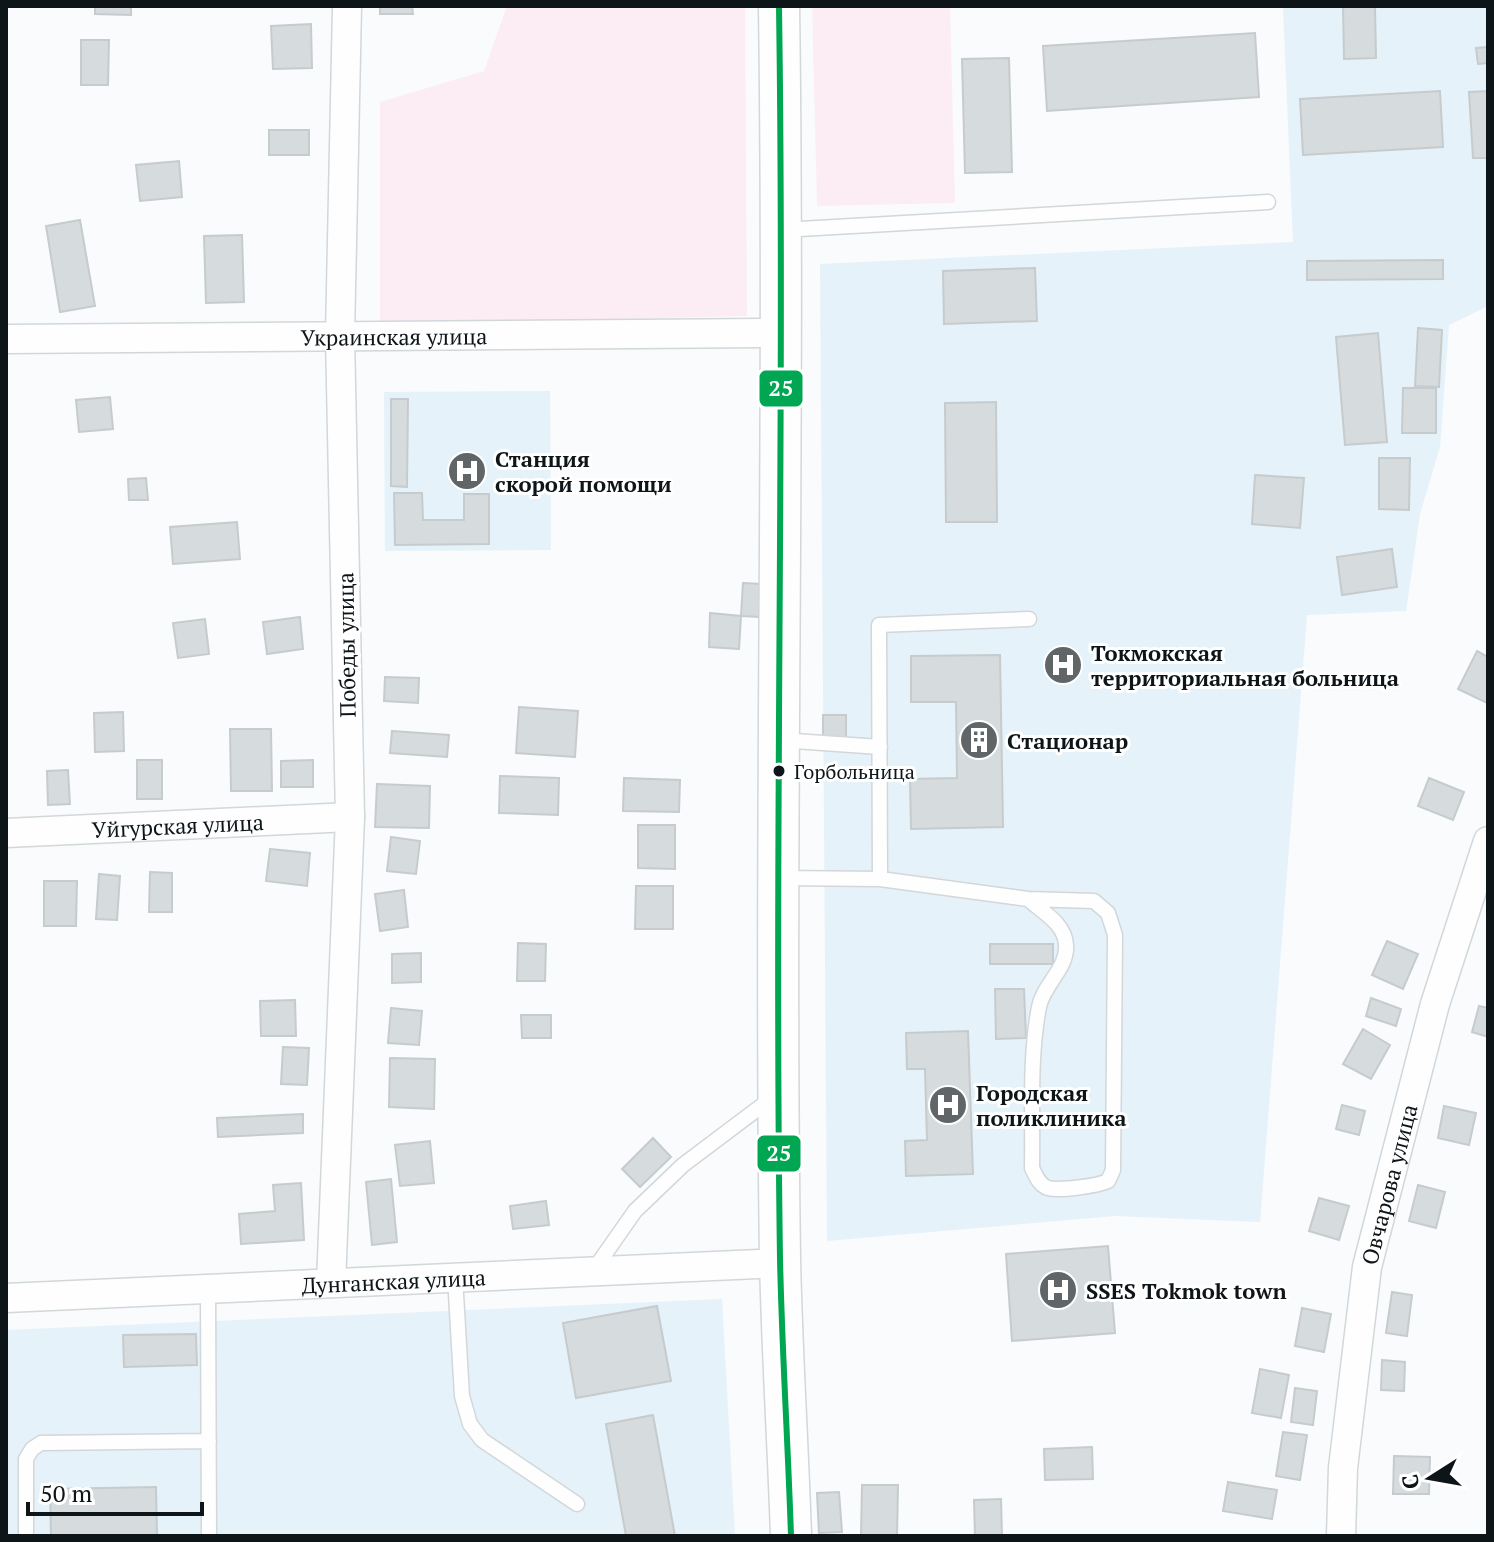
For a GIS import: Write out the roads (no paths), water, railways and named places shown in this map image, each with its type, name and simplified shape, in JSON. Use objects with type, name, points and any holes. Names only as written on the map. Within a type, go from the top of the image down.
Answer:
[{"type":"main road","points":[[779,6],[782,230],[778,878],[780,1263],[791,1536]]},
{"type":"street","name":"Победы улица","points":[[331,1283],[350,817],[340,336],[347,6]]},
{"type":"street","name":"Украинская улица","points":[[6,339],[780,333]]},
{"type":"street","name":"Уйгурская улица","points":[[6,833],[350,817]]},
{"type":"street","name":"Овчарова улица","points":[[1341,1536],[1343,1468],[1367,1267],[1435,1004],[1488,841]]},
{"type":"street","name":"Дунганская улица","points":[[6,1298],[780,1263]]},
{"type":"lane","points":[[782,230],[1268,202]]},
{"type":"lane","points":[[880,879],[879,625],[1029,619]]},
{"type":"lane","points":[[779,740],[880,747]]},
{"type":"lane","points":[[778,878],[880,879],[1028,899],[1094,901],[1108,913],[1115,935],[1113,1170],[1108,1181],[1098,1186],[1048,1188],[1038,1181],[1032,1168],[1035,1032],[1040,1001],[1060,968],[1067,949],[1063,930],[1028,899]]},
{"type":"lane","points":[[593,1271],[645,1201],[683,1165],[779,1093]]},
{"type":"lane","points":[[455,1277],[462,1396],[470,1424],[482,1440],[577,1504]]},
{"type":"lane","points":[[208,1289],[209,1536]]},
{"type":"lane","points":[[26,1536],[26,1459],[32,1449],[41,1443],[209,1441]]},
{"type":"place","name":"Станция скорой помощи","points":[[467,471]]},
{"type":"place","name":"Токмокская территориальная больница","points":[[1063,665]]},
{"type":"place","name":"Cтационар","points":[[979,740]]},
{"type":"place","name":"Горбольница","points":[[779,771]]},
{"type":"place","name":"Городская поликлиника","points":[[948,1105]]},
{"type":"place","name":"SSES Tokmok town","points":[[1058,1290]]}]
